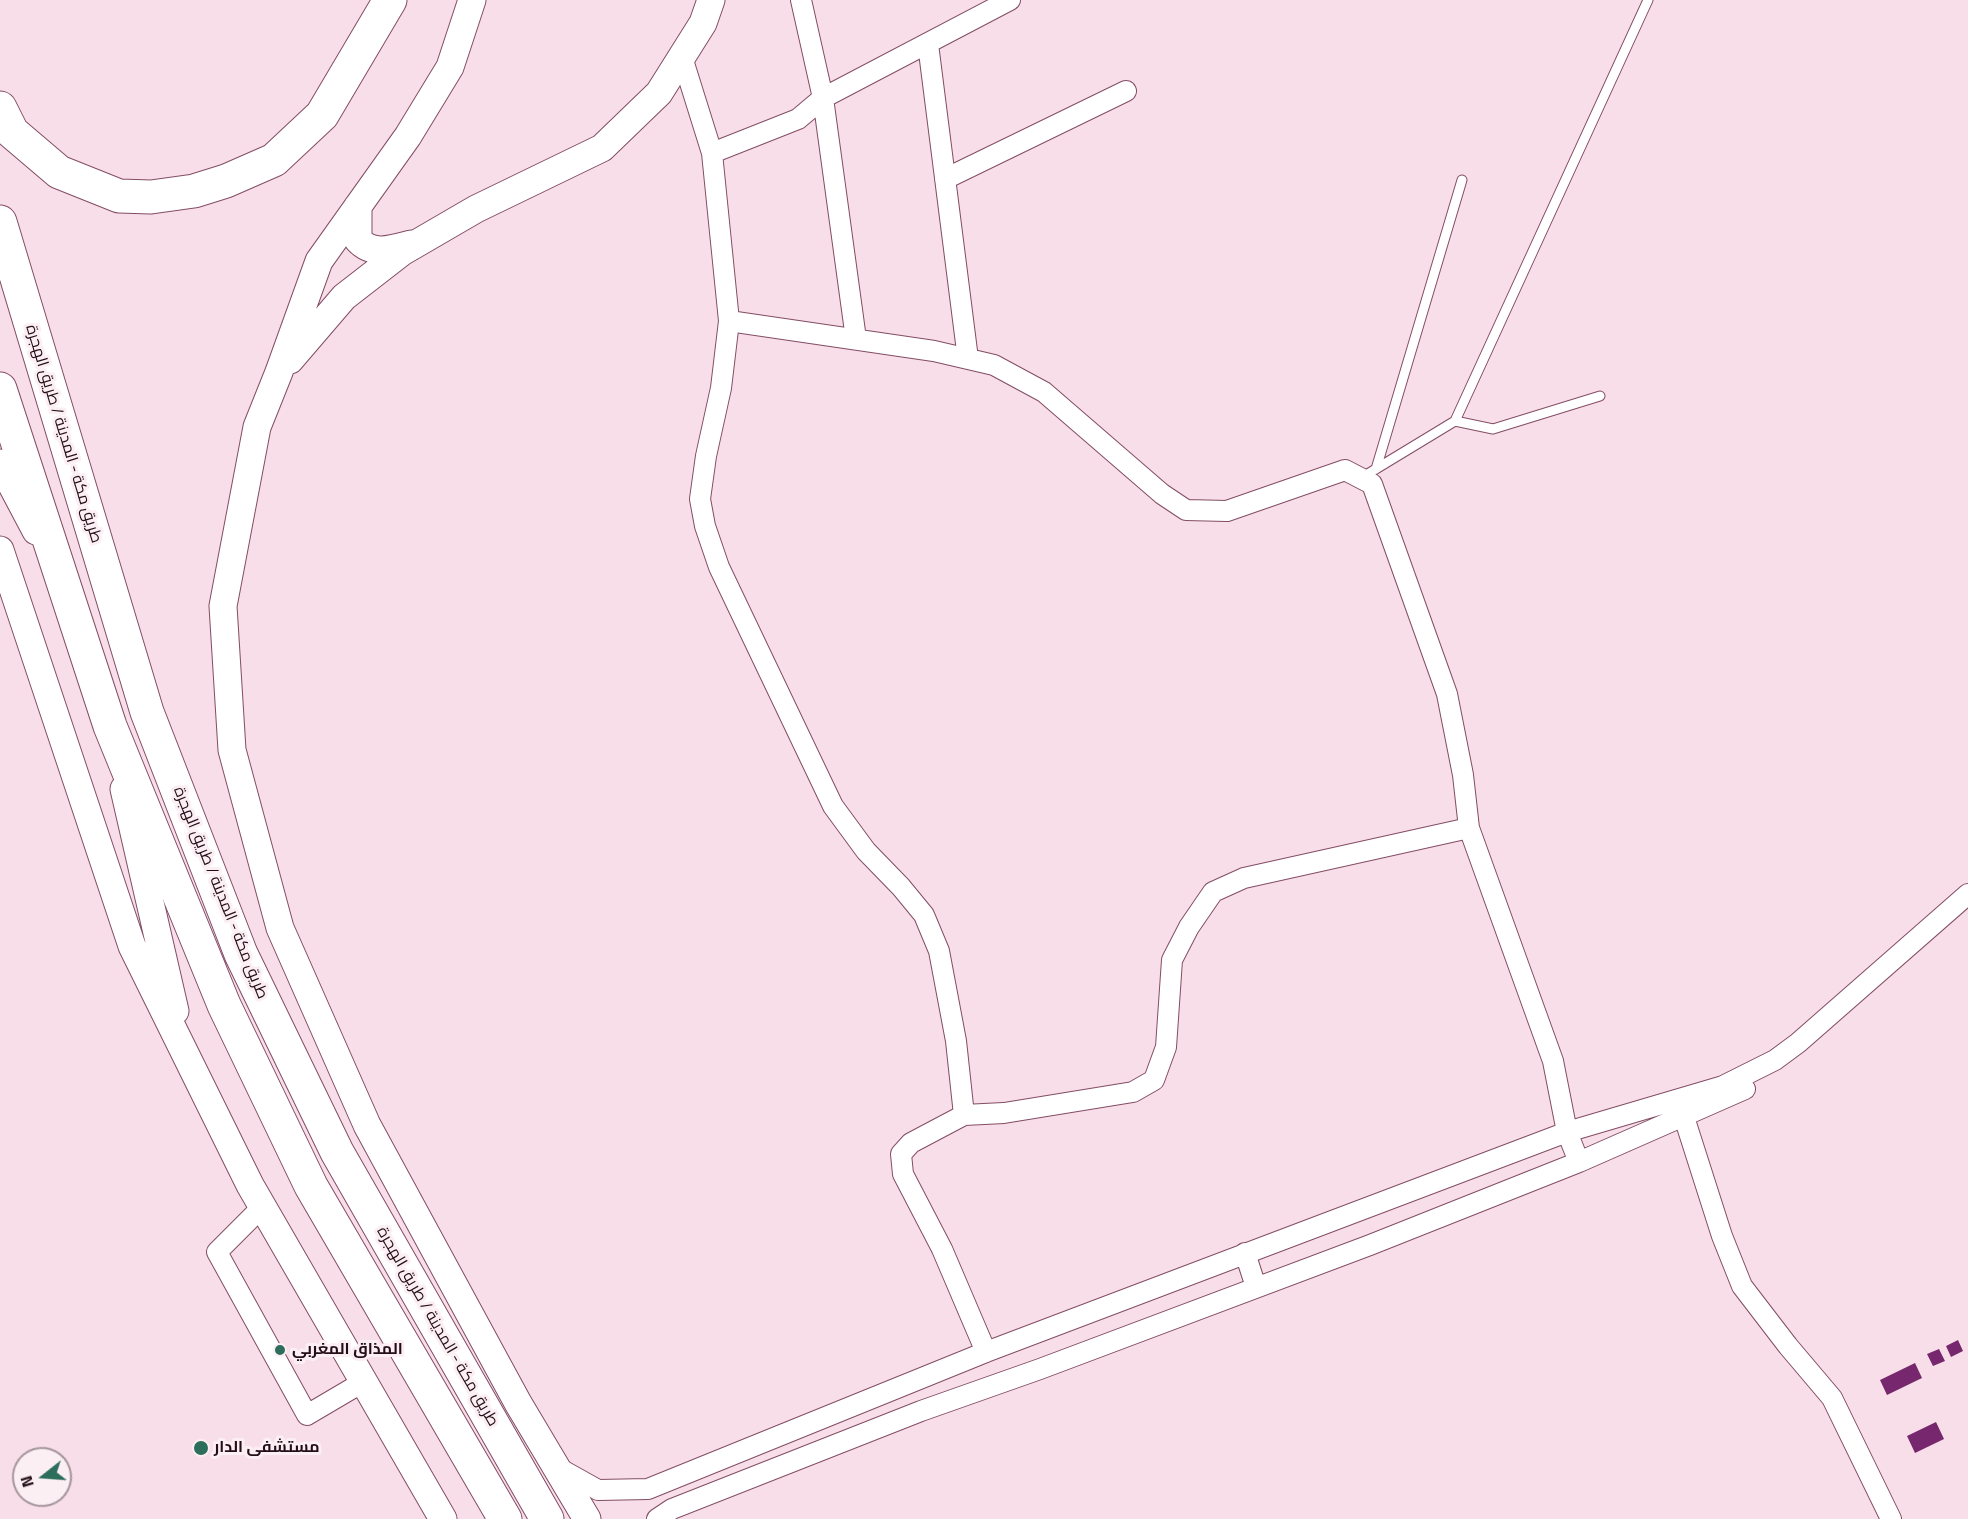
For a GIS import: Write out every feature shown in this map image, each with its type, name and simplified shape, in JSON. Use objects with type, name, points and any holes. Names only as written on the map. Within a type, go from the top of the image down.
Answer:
[{"type":"highway","points":[[0,108],[12,132],[59,172],[119,196],[151,197],[194,191],[226,181],[274,160],[322,115],[390,0]]},
{"type":"highway","name":"طريق مكة - المدينة / طريق الهجرة","points":[[0,222],[147,712],[241,954],[337,1152],[547,1519]]},
{"type":"highway","points":[[0,389],[110,726],[224,1005],[311,1186],[505,1519]]},
{"type":"main road","points":[[471,0],[450,67],[408,136],[319,261],[257,427],[224,606],[232,750],[280,928],[367,1125],[518,1403],[586,1519]]},
{"type":"main road","points":[[279,372],[344,297],[411,247],[476,209],[602,148],[659,93],[703,23],[711,0]]},
{"type":"main road","points":[[358,206],[358,240],[364,247],[386,251],[411,247]]},
{"type":"main road","points":[[0,463],[63,584]]},
{"type":"main road","points":[[0,550],[132,946],[262,1207],[442,1519]]},
{"type":"main road","points":[[110,726],[186,1058]]},
{"type":"street","points":[[801,0],[823,98],[856,339]]},
{"type":"street","points":[[712,153],[798,119],[823,98],[1010,0]]},
{"type":"street","points":[[928,44],[968,358]]},
{"type":"street","points":[[682,57],[712,153],[729,321],[721,388],[706,456],[700,499],[705,526],[719,567],[833,806],[866,851],[924,915],[936,942],[956,1041],[964,1115]]},
{"type":"street","points":[[945,179],[1126,91]]},
{"type":"street","points":[[729,321],[934,351],[994,365],[1044,392],[1162,494],[1186,510],[1227,511],[1345,470],[1368,473],[1446,694],[1462,775],[1469,828],[1552,1061],[1567,1132],[1578,1162]]},
{"type":"street","points":[[986,1352],[942,1249],[903,1174],[901,1154],[911,1143],[964,1115],[1004,1113],[1133,1092],[1154,1080],[1166,1047],[1172,960],[1189,927],[1213,892],[1244,878],[1469,828]]},
{"type":"street","points":[[555,1466],[598,1490],[648,1489],[986,1352],[1567,1132],[1723,1086],[1775,1060],[1798,1043],[1968,894]]},
{"type":"street","points":[[657,1519],[672,1509],[921,1411],[1040,1369],[1370,1245],[1578,1162],[1724,1100],[1781,1071],[1808,1052],[1968,912]]},
{"type":"street","points":[[1684,1117],[1722,1236],[1742,1286],[1832,1398],[1891,1519]]},
{"type":"street","points":[[262,1207],[217,1252],[307,1415],[363,1382]]},
{"type":"street","points":[[1245,1253],[1256,1287]]},
{"type":"street","points":[[910,1383],[921,1411]]},
{"type":"lane","points":[[1368,473],[1455,422],[1648,0]]},
{"type":"lane","points":[[1368,473],[1462,180]]},
{"type":"lane","points":[[1455,422],[1493,429],[1600,396]]},
{"type":"building","points":[[1958,1340],[1963,1351],[1951,1357],[1946,1346]]},
{"type":"building","points":[[1939,1349],[1945,1361],[1933,1366],[1927,1354]]},
{"type":"building","points":[[1915,1363],[1922,1378],[1887,1395],[1880,1380]]},
{"type":"building","points":[[1936,1422],[1944,1439],[1915,1453],[1907,1436]]},
{"type":"place","name":"المذاق المغربي","points":[[280,1350]]},
{"type":"place","name":"مستشفى الدار","points":[[201,1448]]}]
